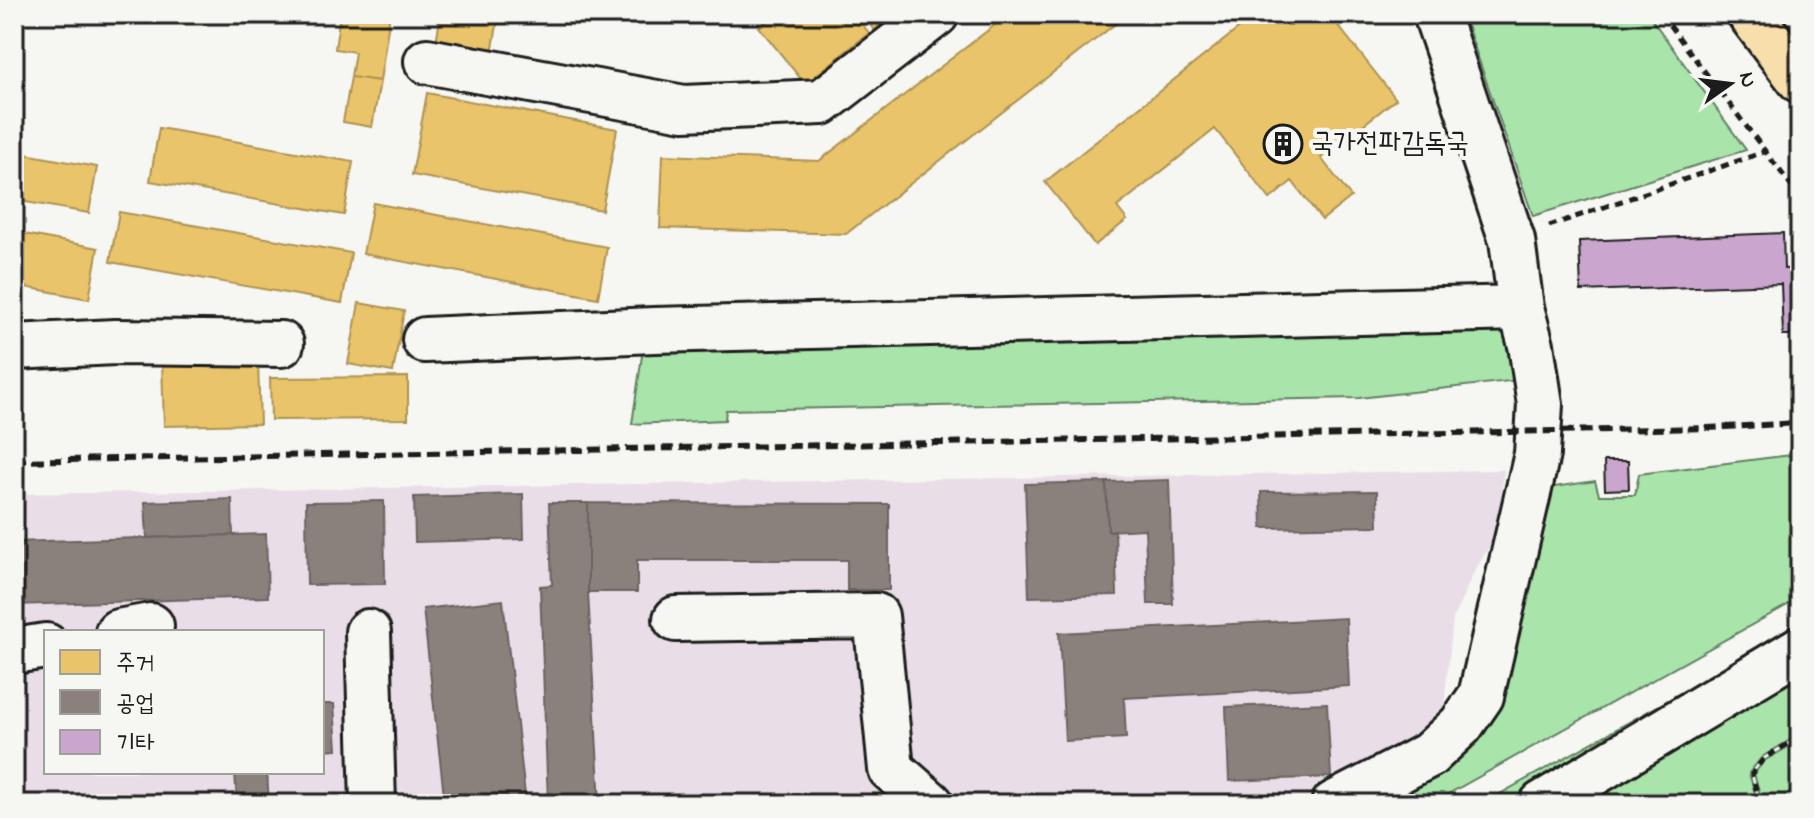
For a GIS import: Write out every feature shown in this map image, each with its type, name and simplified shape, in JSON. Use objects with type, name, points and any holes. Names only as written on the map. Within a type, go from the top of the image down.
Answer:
[{"type":"main road","points":[[1750,14],[1800,80]]},
{"type":"street","points":[[427,61],[684,108],[822,102],[936,14]]},
{"type":"street","points":[[1334,804],[1429,755],[1461,725],[1481,696],[1527,498],[1539,431],[1540,404],[1531,345],[1521,308],[1512,240],[1436,14]]},
{"type":"street","points":[[425,340],[654,330],[1521,308]]},
{"type":"street","points":[[14,347],[115,342],[281,344]]},
{"type":"street","points":[[676,619],[876,616],[891,769],[931,804]]},
{"type":"street","points":[[368,632],[373,804]]},
{"type":"street","points":[[14,651],[44,646]]},
{"type":"street","points":[[1542,804],[1800,649]]},
{"type":"path","points":[[1661,14],[1800,197]]},
{"type":"path","points":[[1512,240],[1764,152]]},
{"type":"path","points":[[1760,804],[1752,774],[1764,758],[1800,737]]},
{"type":"shaded area","points":[[1504,470],[1497,534],[1473,574],[1453,619],[1444,706],[1421,734],[1331,789],[1290,804],[14,804],[14,494]]},
{"type":"green space","points":[[1463,14],[1597,14],[1611,17],[1648,14],[1746,150],[1533,216]]},
{"type":"green space","points":[[1507,324],[1519,380],[1359,398],[726,410],[725,420],[632,424],[644,342]]},
{"type":"green space","points":[[1800,454],[1800,598],[1430,804],[1382,804],[1458,758],[1541,489],[1595,481],[1599,495],[1635,495],[1639,474]]},
{"type":"green space","points":[[1765,646],[1510,804],[1482,804]]},
{"type":"green space","points":[[1800,668],[1800,734],[1762,757],[1749,773],[1758,804],[1578,804]]},
{"type":"green space","points":[[1800,740],[1800,804],[1763,804],[1754,774],[1764,761]]},
{"type":"building: 주거","points":[[340,14],[390,14],[380,81],[351,77],[355,52],[335,49]]},
{"type":"building: 주거","points":[[441,14],[499,14],[492,53],[436,42]]},
{"type":"building: 주거","points":[[776,14],[854,14],[869,33],[805,84],[759,27]]},
{"type":"building: 주거","points":[[862,14],[895,14],[874,30]]},
{"type":"building: 주거","points":[[1009,14],[1128,14],[846,234],[660,228],[663,155],[819,161]]},
{"type":"building: 주거","name":"국가전파감독국","points":[[1257,14],[1329,14],[1396,99],[1321,158],[1351,197],[1322,220],[1292,181],[1270,199],[1215,129],[1117,207],[1127,220],[1095,245],[1045,182]]},
{"type":"building: 주거","points":[[351,77],[380,81],[372,127],[343,122]]},
{"type":"building: 주거","points":[[427,93],[617,129],[602,210],[412,175]]},
{"type":"building: 주거","points":[[159,128],[353,162],[344,215],[150,181]]},
{"type":"building: 주거","points":[[14,152],[97,167],[89,213],[14,200]]},
{"type":"building: 주거","points":[[373,203],[607,247],[598,298],[363,254]]},
{"type":"building: 주거","points":[[119,212],[351,253],[342,303],[110,262]]},
{"type":"building: 주거","points":[[14,232],[98,248],[89,299],[14,285]]},
{"type":"building: 주거","points":[[359,303],[404,311],[393,372],[348,364]]},
{"type":"building: 주거","points":[[258,361],[260,424],[164,426],[162,363]]},
{"type":"building: 주거","points":[[408,377],[408,419],[271,420],[270,378]]},
{"type":"building: 공업","points":[[1169,480],[1173,604],[1148,604],[1145,529],[1108,531],[1106,482]]},
{"type":"building: 공업","points":[[1106,482],[1108,531],[1115,530],[1117,595],[1029,597],[1025,484]]},
{"type":"building: 공업","points":[[1377,491],[1378,526],[1262,528],[1261,492]]},
{"type":"building: 공업","points":[[523,494],[524,539],[415,542],[414,497]]},
{"type":"building: 공업","points":[[232,499],[233,535],[147,538],[145,502]]},
{"type":"building: 공업","points":[[384,501],[385,584],[307,585],[306,502]]},
{"type":"building: 공업","points":[[549,503],[588,503],[588,592],[600,804],[548,804],[540,586],[552,585]]},
{"type":"building: 공업","points":[[588,503],[889,504],[889,590],[847,590],[847,560],[637,560],[637,592],[588,592]]},
{"type":"building: 공업","points":[[266,534],[268,597],[14,605],[14,542]]},
{"type":"building: 공업","points":[[503,600],[526,804],[445,804],[423,609]]},
{"type":"building: 공업","points":[[1346,618],[1349,686],[1124,698],[1126,738],[1065,741],[1059,633]]},
{"type":"building: 공업","points":[[1327,703],[1331,777],[1229,781],[1226,707]]},
{"type":"building: 공업","points":[[324,704],[334,704],[337,749],[324,750]]},
{"type":"building: 공업","points":[[235,774],[267,774],[269,804],[237,804]]},
{"type":"building: 기타","points":[[1783,233],[1784,269],[1800,268],[1800,335],[1783,335],[1781,284],[1581,291],[1579,241]]},
{"type":"building: 기타","points":[[1604,461],[1628,461],[1629,489],[1605,490]]},
{"type":"railway","points":[[14,461],[1707,428],[1800,423]]},
{"type":"place","name":"국가전파감독국","points":[[1283,144]]}]
